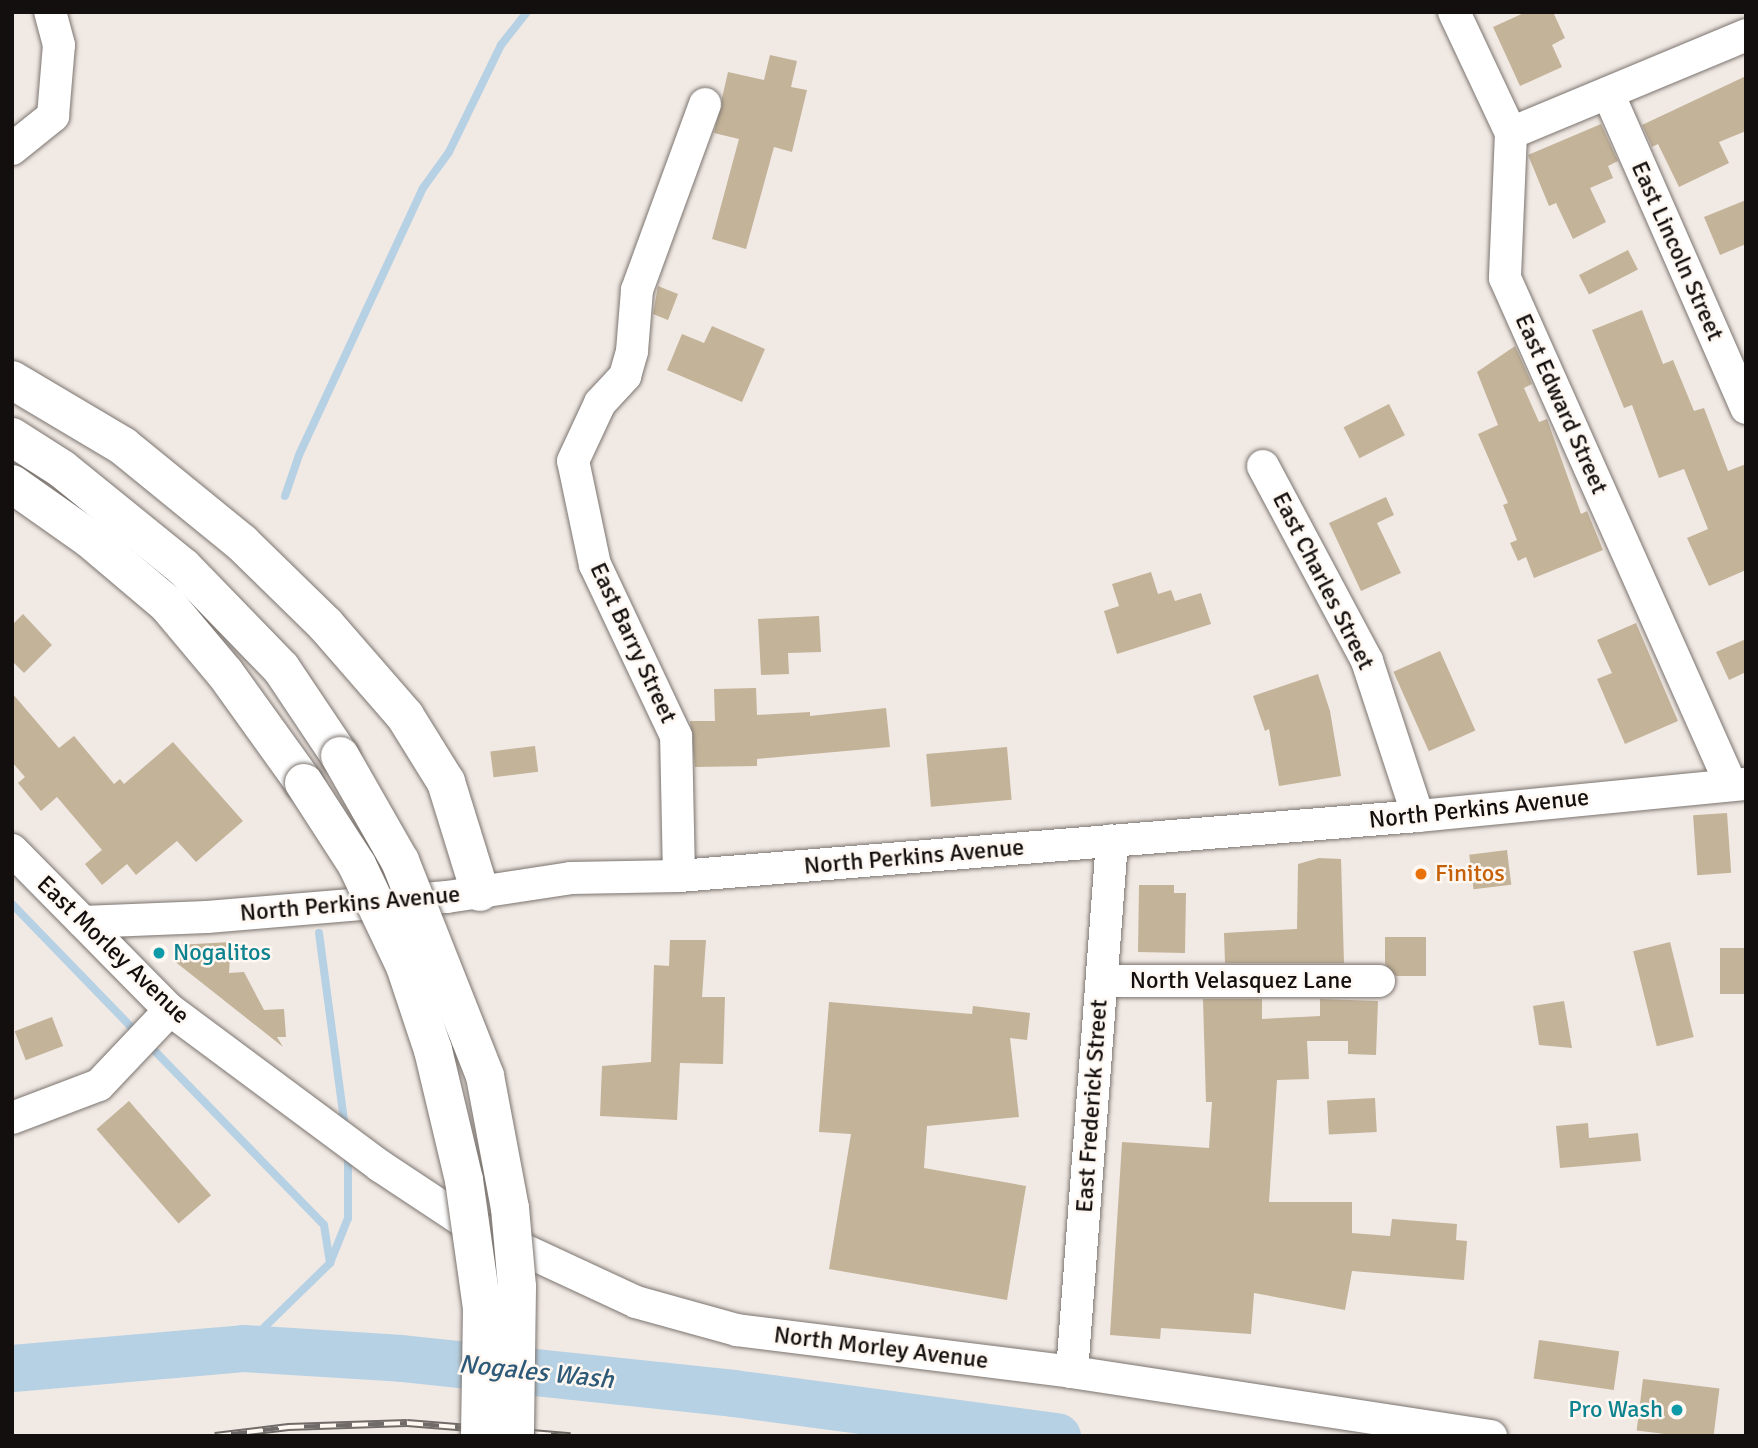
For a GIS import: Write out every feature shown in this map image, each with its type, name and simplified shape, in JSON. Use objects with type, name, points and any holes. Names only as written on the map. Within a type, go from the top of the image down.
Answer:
[{"type":"main road","points":[[12,380],[123,446],[242,543],[325,624],[405,716],[446,782],[480,892]]},
{"type":"main road","points":[[12,437],[62,469],[183,567],[281,668],[340,756],[400,861],[485,1076],[510,1208],[516,1273],[515,1436]]},
{"type":"main road","points":[[12,484],[29,502],[167,604],[225,673],[304,783],[357,865],[405,966],[433,1050],[464,1180],[482,1308],[480,1436]]},
{"type":"street","points":[[12,149],[53,116],[59,45],[50,12]]},
{"type":"street","name":"East Edward Street","points":[[1454,12],[1511,133],[1505,278],[1738,784]]},
{"type":"street","points":[[1511,133],[1746,35]]},
{"type":"street","name":"East Lincoln Street","points":[[1608,93],[1746,408]]},
{"type":"street","name":"East Barry Street","points":[[678,876],[676,736],[595,565],[573,461],[600,403],[625,376],[632,351],[637,290],[705,104]]},
{"type":"street","name":"East Charles Street","points":[[1264,467],[1367,661],[1418,816]]},
{"type":"street","name":"North Perkins Avenue","points":[[83,922],[207,917],[480,892],[571,878],[678,876],[1418,816],[1738,784]]},
{"type":"street","name":"East Frederick Street","points":[[1072,1372],[1112,841]]},
{"type":"street","name":"East Morley Avenue","points":[[12,850],[170,1010],[318,1121]]},
{"type":"street","name":"North Velasquez Lane","points":[[1102,981],[1379,981]]},
{"type":"street","points":[[12,1118],[99,1085],[170,1010]]},
{"type":"street","name":"North Morley Avenue","points":[[318,1121],[466,1223],[636,1302],[737,1329],[1072,1372],[1491,1436]]},
{"type":"building","points":[[1526,12],[1553,12],[1565,38],[1552,45],[1562,67],[1520,86],[1493,27]]},
{"type":"building","points":[[770,55],[797,61],[791,87],[807,90],[792,152],[774,147],[746,249],[712,239],[739,139],[714,133],[728,72],[764,80]]},
{"type":"building","points":[[1746,76],[1746,131],[1719,142],[1729,163],[1679,187],[1658,144],[1652,147],[1642,125]]},
{"type":"building","points":[[1601,124],[1618,161],[1608,166],[1613,178],[1590,188],[1606,222],[1573,239],[1556,203],[1549,206],[1528,155]]},
{"type":"building","points":[[1746,200],[1746,244],[1720,255],[1704,217]]},
{"type":"building","points":[[1628,250],[1638,270],[1589,295],[1579,275]]},
{"type":"building","points":[[658,286],[678,294],[668,320],[653,314]]},
{"type":"building","points":[[1642,310],[1663,364],[1673,360],[1694,411],[1704,408],[1728,471],[1746,464],[1746,570],[1709,586],[1687,538],[1708,529],[1684,469],[1659,478],[1632,405],[1624,408],[1592,330]]},
{"type":"building","points":[[712,326],[765,349],[742,402],[667,370],[682,334],[704,343]]},
{"type":"building","points":[[1515,346],[1532,384],[1524,388],[1539,422],[1547,419],[1581,514],[1587,511],[1603,550],[1534,578],[1526,557],[1518,561],[1510,543],[1517,540],[1503,505],[1508,503],[1478,434],[1498,425],[1477,372]]},
{"type":"building","points":[[1389,404],[1405,435],[1359,458],[1344,427]]},
{"type":"building","points":[[1386,497],[1394,515],[1377,523],[1401,573],[1361,591],[1329,523]]},
{"type":"building","points":[[1151,572],[1158,594],[1171,590],[1175,601],[1201,593],[1211,624],[1117,654],[1104,611],[1119,606],[1112,584]]},
{"type":"building","points":[[23,614],[52,645],[24,673],[12,661],[12,625]]},
{"type":"building","points":[[819,616],[821,652],[788,653],[789,674],[761,675],[758,619]]},
{"type":"building","points":[[1636,623],[1678,721],[1625,744],[1597,679],[1612,673],[1597,640]]},
{"type":"building","points":[[1746,639],[1746,672],[1729,680],[1716,652]]},
{"type":"building","points":[[1440,651],[1475,730],[1429,751],[1393,672]]},
{"type":"building","points":[[1318,674],[1330,711],[1341,776],[1279,786],[1269,729],[1265,731],[1253,696]]},
{"type":"building","points":[[756,688],[757,715],[810,712],[810,716],[886,708],[890,747],[757,759],[757,766],[695,767],[690,721],[715,721],[714,689]]},
{"type":"building","points":[[12,693],[59,748],[74,736],[114,784],[120,779],[124,784],[173,742],[243,821],[196,862],[177,841],[136,875],[127,864],[102,885],[85,864],[102,850],[57,797],[41,811],[18,783],[25,777],[12,762]]},
{"type":"building","points":[[535,746],[538,772],[494,777],[490,751]]},
{"type":"building","points":[[1007,747],[1012,800],[931,807],[926,754]]},
{"type":"building","points":[[1727,813],[1731,873],[1697,875],[1693,815]]},
{"type":"building","points":[[1507,850],[1511,885],[1474,889],[1469,855]]},
{"type":"building","points":[[1319,858],[1341,859],[1344,963],[1225,963],[1224,933],[1297,929],[1298,864]]},
{"type":"building","points":[[1139,885],[1174,885],[1174,893],[1186,893],[1185,953],[1138,952]]},
{"type":"building","points":[[1385,937],[1426,937],[1426,976],[1396,976],[1385,964]]},
{"type":"building","points":[[670,940],[706,940],[702,997],[725,997],[723,1064],[680,1063],[677,1120],[600,1116],[602,1066],[651,1062],[654,965],[669,966]]},
{"type":"building","points":[[231,942],[229,973],[244,972],[264,1010],[284,1009],[286,1037],[277,1037],[283,1047],[173,960],[177,945]]},
{"type":"building","points":[[1670,942],[1694,1037],[1657,1046],[1633,951]]},
{"type":"building","points":[[1720,948],[1746,948],[1746,994],[1720,994]]},
{"type":"building","points":[[1203,999],[1262,999],[1262,1019],[1320,1016],[1320,999],[1378,1001],[1376,1055],[1348,1054],[1348,1041],[1307,1041],[1309,1079],[1277,1080],[1269,1202],[1352,1202],[1352,1233],[1390,1236],[1392,1219],[1457,1224],[1456,1240],[1467,1241],[1464,1280],[1352,1271],[1345,1310],[1254,1293],[1251,1334],[1161,1328],[1160,1339],[1110,1335],[1122,1142],[1209,1148],[1212,1102],[1206,1102]]},
{"type":"building","points":[[1564,1001],[1572,1048],[1539,1045],[1533,1006]]},
{"type":"building","points":[[829,1002],[972,1014],[973,1006],[1030,1013],[1027,1040],[1010,1038],[1019,1117],[927,1126],[924,1168],[1026,1186],[1007,1300],[829,1269],[851,1134],[819,1132]]},
{"type":"building","points":[[52,1017],[63,1046],[26,1060],[15,1031]]},
{"type":"building","points":[[1375,1098],[1377,1132],[1329,1134],[1327,1101]]},
{"type":"building","points":[[129,1101],[211,1195],[179,1224],[97,1129]]},
{"type":"building","points":[[1588,1123],[1589,1138],[1638,1133],[1641,1161],[1560,1168],[1556,1126]]},
{"type":"building","points":[[1539,1340],[1619,1351],[1614,1390],[1534,1379]]},
{"type":"building","name":"Pro Wash","points":[[1643,1379],[1719,1388],[1714,1436],[1681,1436],[1637,1431]]},
{"type":"waterway","points":[[285,496],[299,455],[423,188],[449,152],[501,45],[527,12]]},
{"type":"waterway","points":[[12,904],[139,1035]]},
{"type":"waterway","points":[[319,933],[345,1128]]},
{"type":"waterway","points":[[148,1044],[324,1225],[330,1263]]},
{"type":"waterway","points":[[243,1348],[330,1263],[348,1218],[348,1154]]},
{"type":"waterway","name":"Nogales Wash","points":[[12,1368],[243,1348],[401,1358],[733,1393],[1057,1436]]},
{"type":"railway","points":[[215,1436],[288,1427],[407,1423],[570,1436]]},
{"type":"place","name":"Finitos","points":[[1421,874]]},
{"type":"place","name":"Nogalitos","points":[[159,953]]},
{"type":"place","name":"Pro Wash","points":[[1677,1410]]}]
